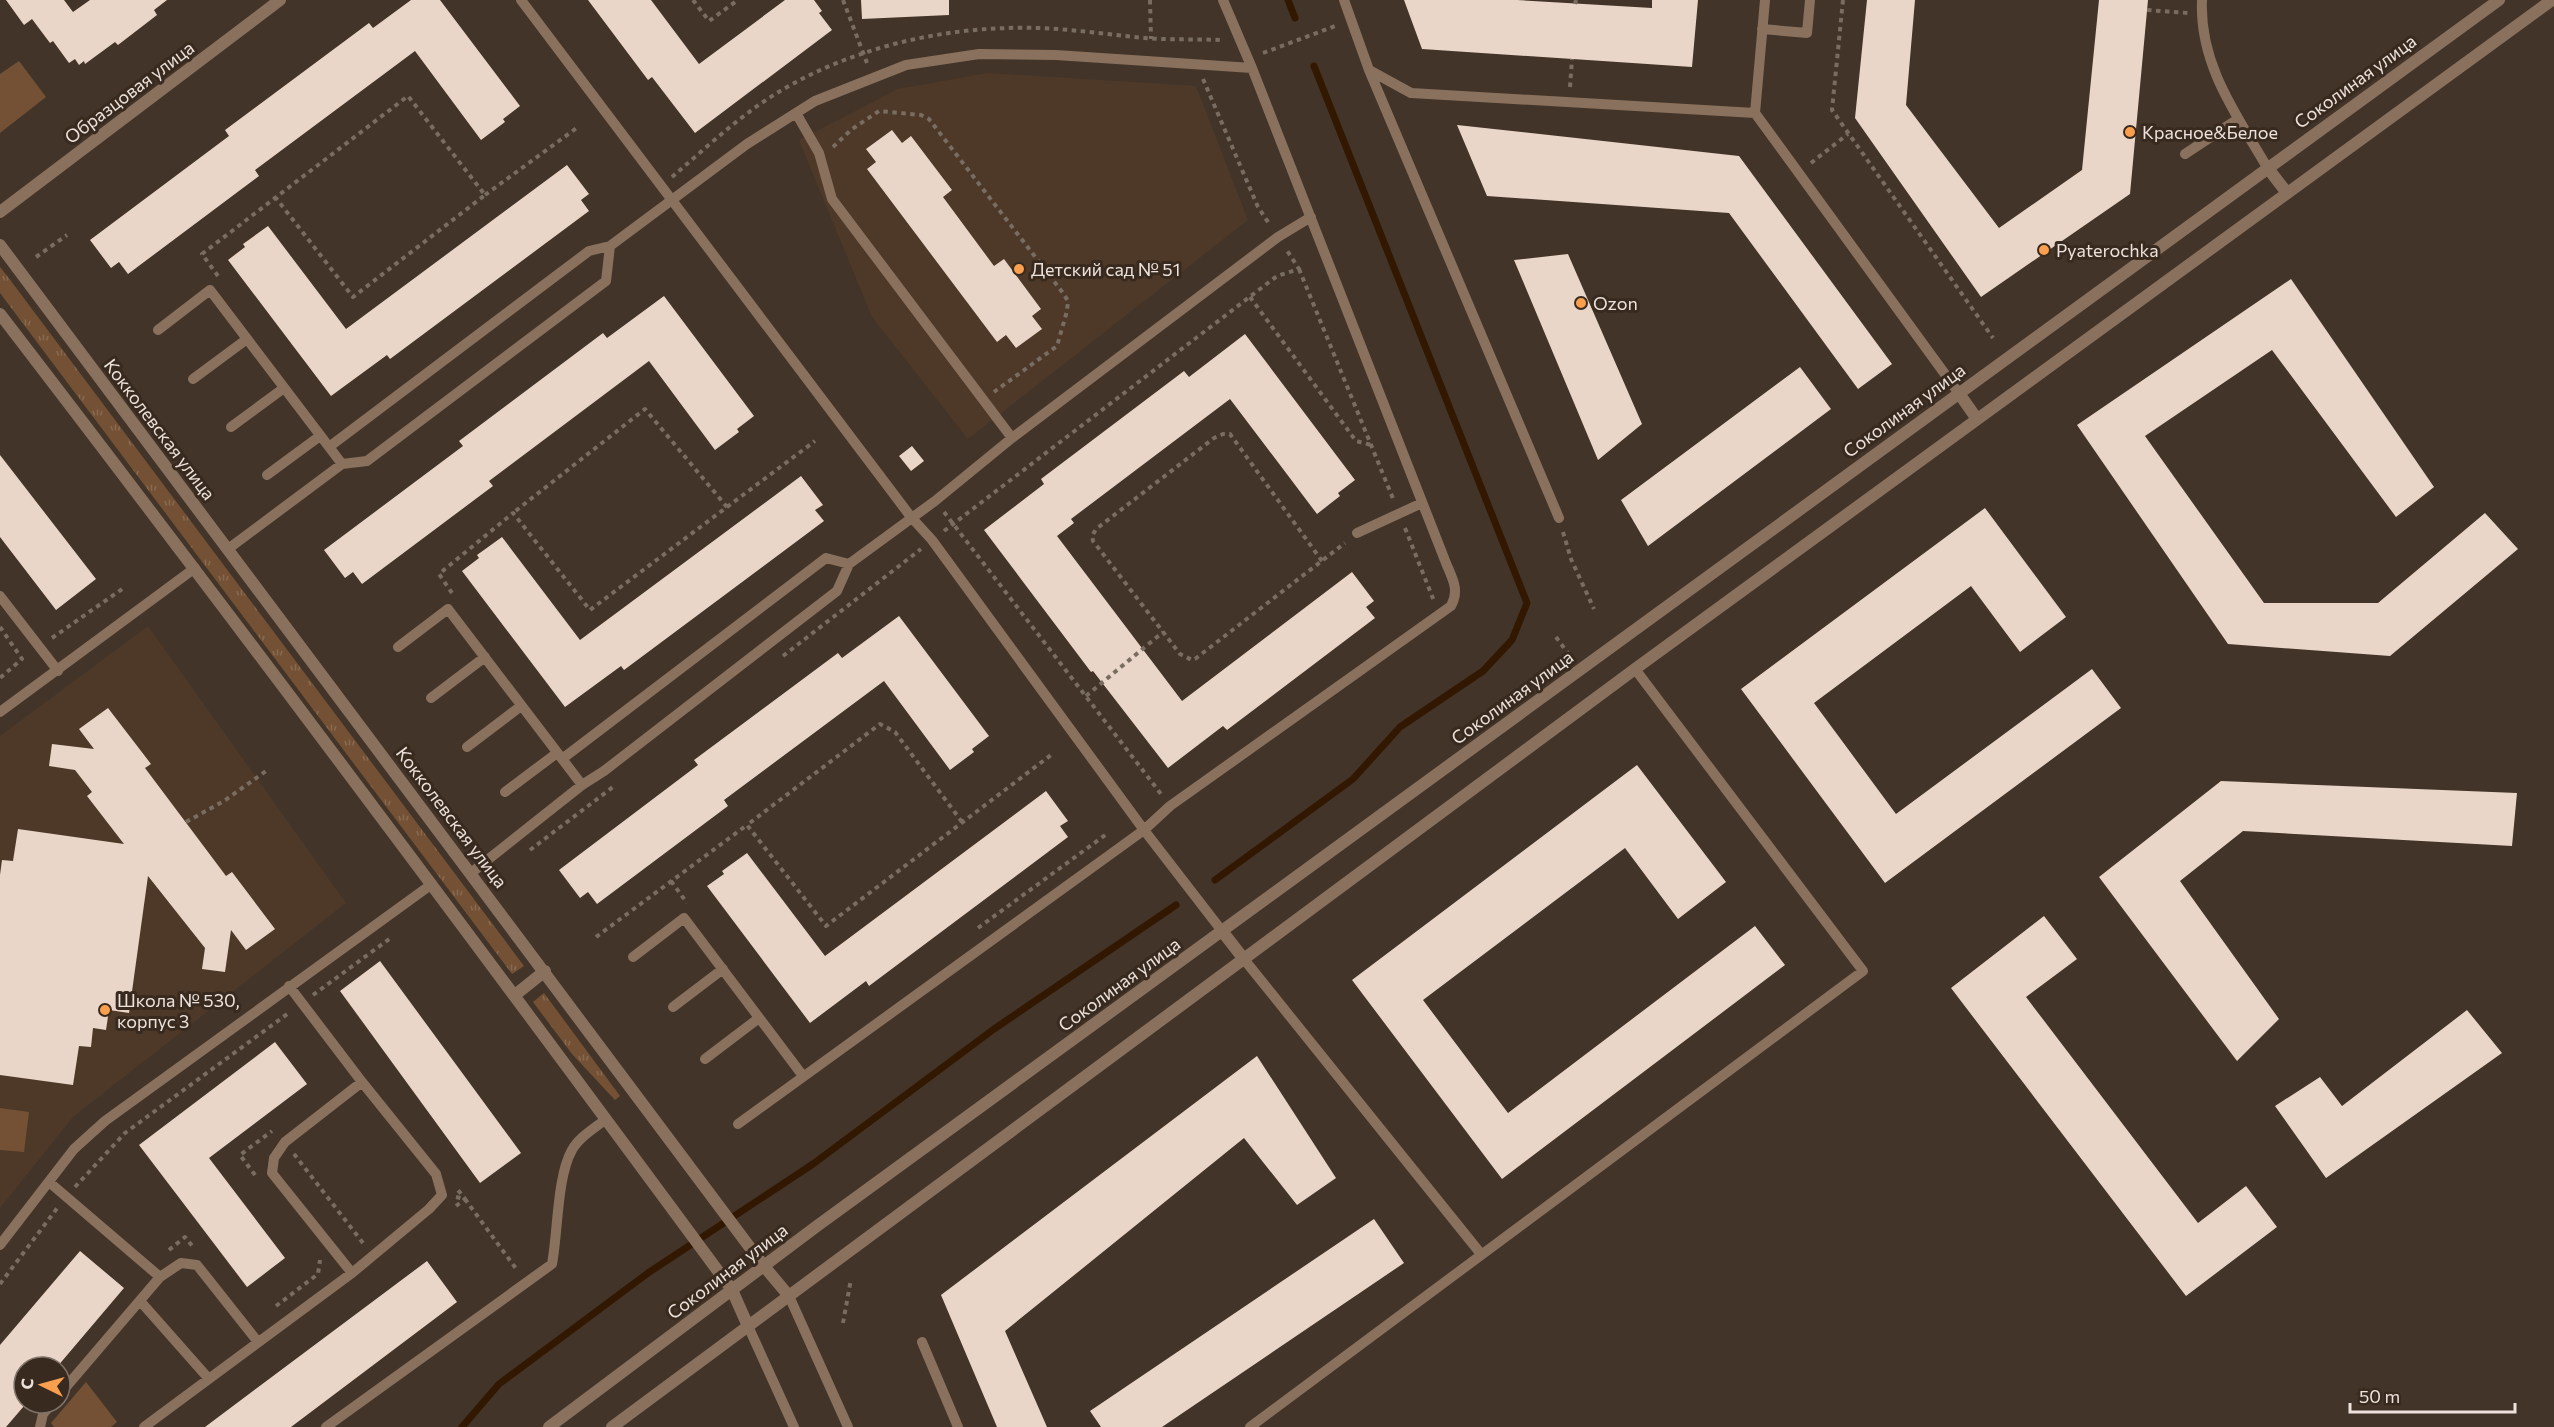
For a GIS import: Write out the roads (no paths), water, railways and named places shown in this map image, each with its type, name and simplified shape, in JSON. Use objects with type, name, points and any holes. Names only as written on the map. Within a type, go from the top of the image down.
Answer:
[{"type":"street","name":"Образцовая улица","points":[[0,212],[280,0]]},
{"type":"street","name":"Соколиная улица","points":[[549,1427],[763,1265],[2499,0]]},
{"type":"street","points":[[612,1427],[1635,669],[2552,0]]},
{"type":"street","points":[[2267,167],[2287,193]]},
{"type":"street","name":"Кокколевская улица","points":[[0,245],[763,1265],[789,1296]]},
{"type":"street","points":[[0,314],[195,568],[515,995],[732,1290],[748,1326]]},
{"type":"street","points":[[1958,392],[1977,419]]},
{"type":"street","points":[[1222,932],[1243,958]]},
{"type":"street","points":[[515,995],[545,971]]},
{"type":"lane","points":[[521,0],[911,517],[932,540],[1144,830],[1222,932]]},
{"type":"lane","points":[[738,1124],[1144,830],[1170,806],[1451,606],[1456,590],[1311,217],[1223,0]]},
{"type":"lane","points":[[1344,0],[1369,70],[1559,518]]},
{"type":"lane","points":[[1765,0],[1755,113],[1958,392]]},
{"type":"lane","points":[[1762,29],[1808,33],[1810,0]]},
{"type":"lane","points":[[2202,0],[2203,34],[2223,95],[2267,167]]},
{"type":"lane","points":[[329,447],[589,251],[610,246],[747,144],[815,101],[906,65],[979,54],[1056,54],[1250,64]]},
{"type":"lane","points":[[1369,70],[1411,93],[1755,113]]},
{"type":"lane","points":[[796,113],[819,153],[832,199],[1012,438]]},
{"type":"lane","points":[[2186,154],[2238,119]]},
{"type":"lane","points":[[471,873],[582,785],[604,771],[837,591],[849,564],[1278,237],[1311,217]]},
{"type":"lane","points":[[228,549],[342,464],[367,461],[606,281],[610,246]]},
{"type":"lane","points":[[158,330],[210,290],[342,464]]},
{"type":"lane","points":[[193,379],[247,339]]},
{"type":"lane","points":[[231,427],[284,388]]},
{"type":"lane","points":[[267,475],[320,436]]},
{"type":"lane","points":[[1357,533],[1422,503]]},
{"type":"lane","points":[[505,792],[560,756],[826,558],[849,564]]},
{"type":"lane","points":[[0,712],[195,568]]},
{"type":"lane","points":[[0,596],[58,670]]},
{"type":"lane","points":[[398,647],[448,609],[582,785]]},
{"type":"lane","points":[[431,698],[485,657]]},
{"type":"lane","points":[[1250,1427],[1863,971],[1635,669]]},
{"type":"lane","points":[[466,747],[521,706]]},
{"type":"lane","points":[[0,1245],[74,1149],[105,1121],[432,884]]},
{"type":"lane","points":[[633,957],[684,918],[803,1076]]},
{"type":"lane","points":[[1243,958],[1481,1254]]},
{"type":"lane","points":[[673,1007],[723,969]]},
{"type":"lane","points":[[144,1427],[352,1273],[429,1209],[442,1195],[436,1174],[289,986]]},
{"type":"lane","points":[[705,1059],[759,1018]]},
{"type":"lane","points":[[352,1273],[272,1173],[274,1158],[285,1142],[362,1082]]},
{"type":"lane","points":[[326,1427],[552,1264],[564,1171],[572,1150],[582,1137],[606,1119]]},
{"type":"lane","points":[[49,1182],[160,1277]]},
{"type":"lane","points":[[72,1380],[160,1277],[181,1263],[197,1265],[258,1342]]},
{"type":"lane","name":"Кокколевская улица","points":[[789,1296],[848,1427]]},
{"type":"lane","points":[[141,1302],[208,1379]]},
{"type":"lane","points":[[748,1326],[794,1427]]},
{"type":"lane","points":[[922,1342],[958,1427]]},
{"type":"waterway","points":[[1288,0],[1295,18]]},
{"type":"waterway","points":[[1215,880],[1353,779],[1400,727],[1483,671],[1512,640],[1527,603],[1314,66]]},
{"type":"waterway","points":[[462,1427],[499,1384],[648,1273],[813,1164],[994,1029],[1176,905]]},
{"type":"place","name":"Красное&Белое","points":[[2130,132]]},
{"type":"place","name":"Pyaterochka","points":[[2044,250]]},
{"type":"place","name":"Детский сад № 51","points":[[1019,269]]},
{"type":"place","name":"Ozon","points":[[1581,303]]},
{"type":"place","name":"Школа № 530, корпус 3","points":[[105,1010]]}]
